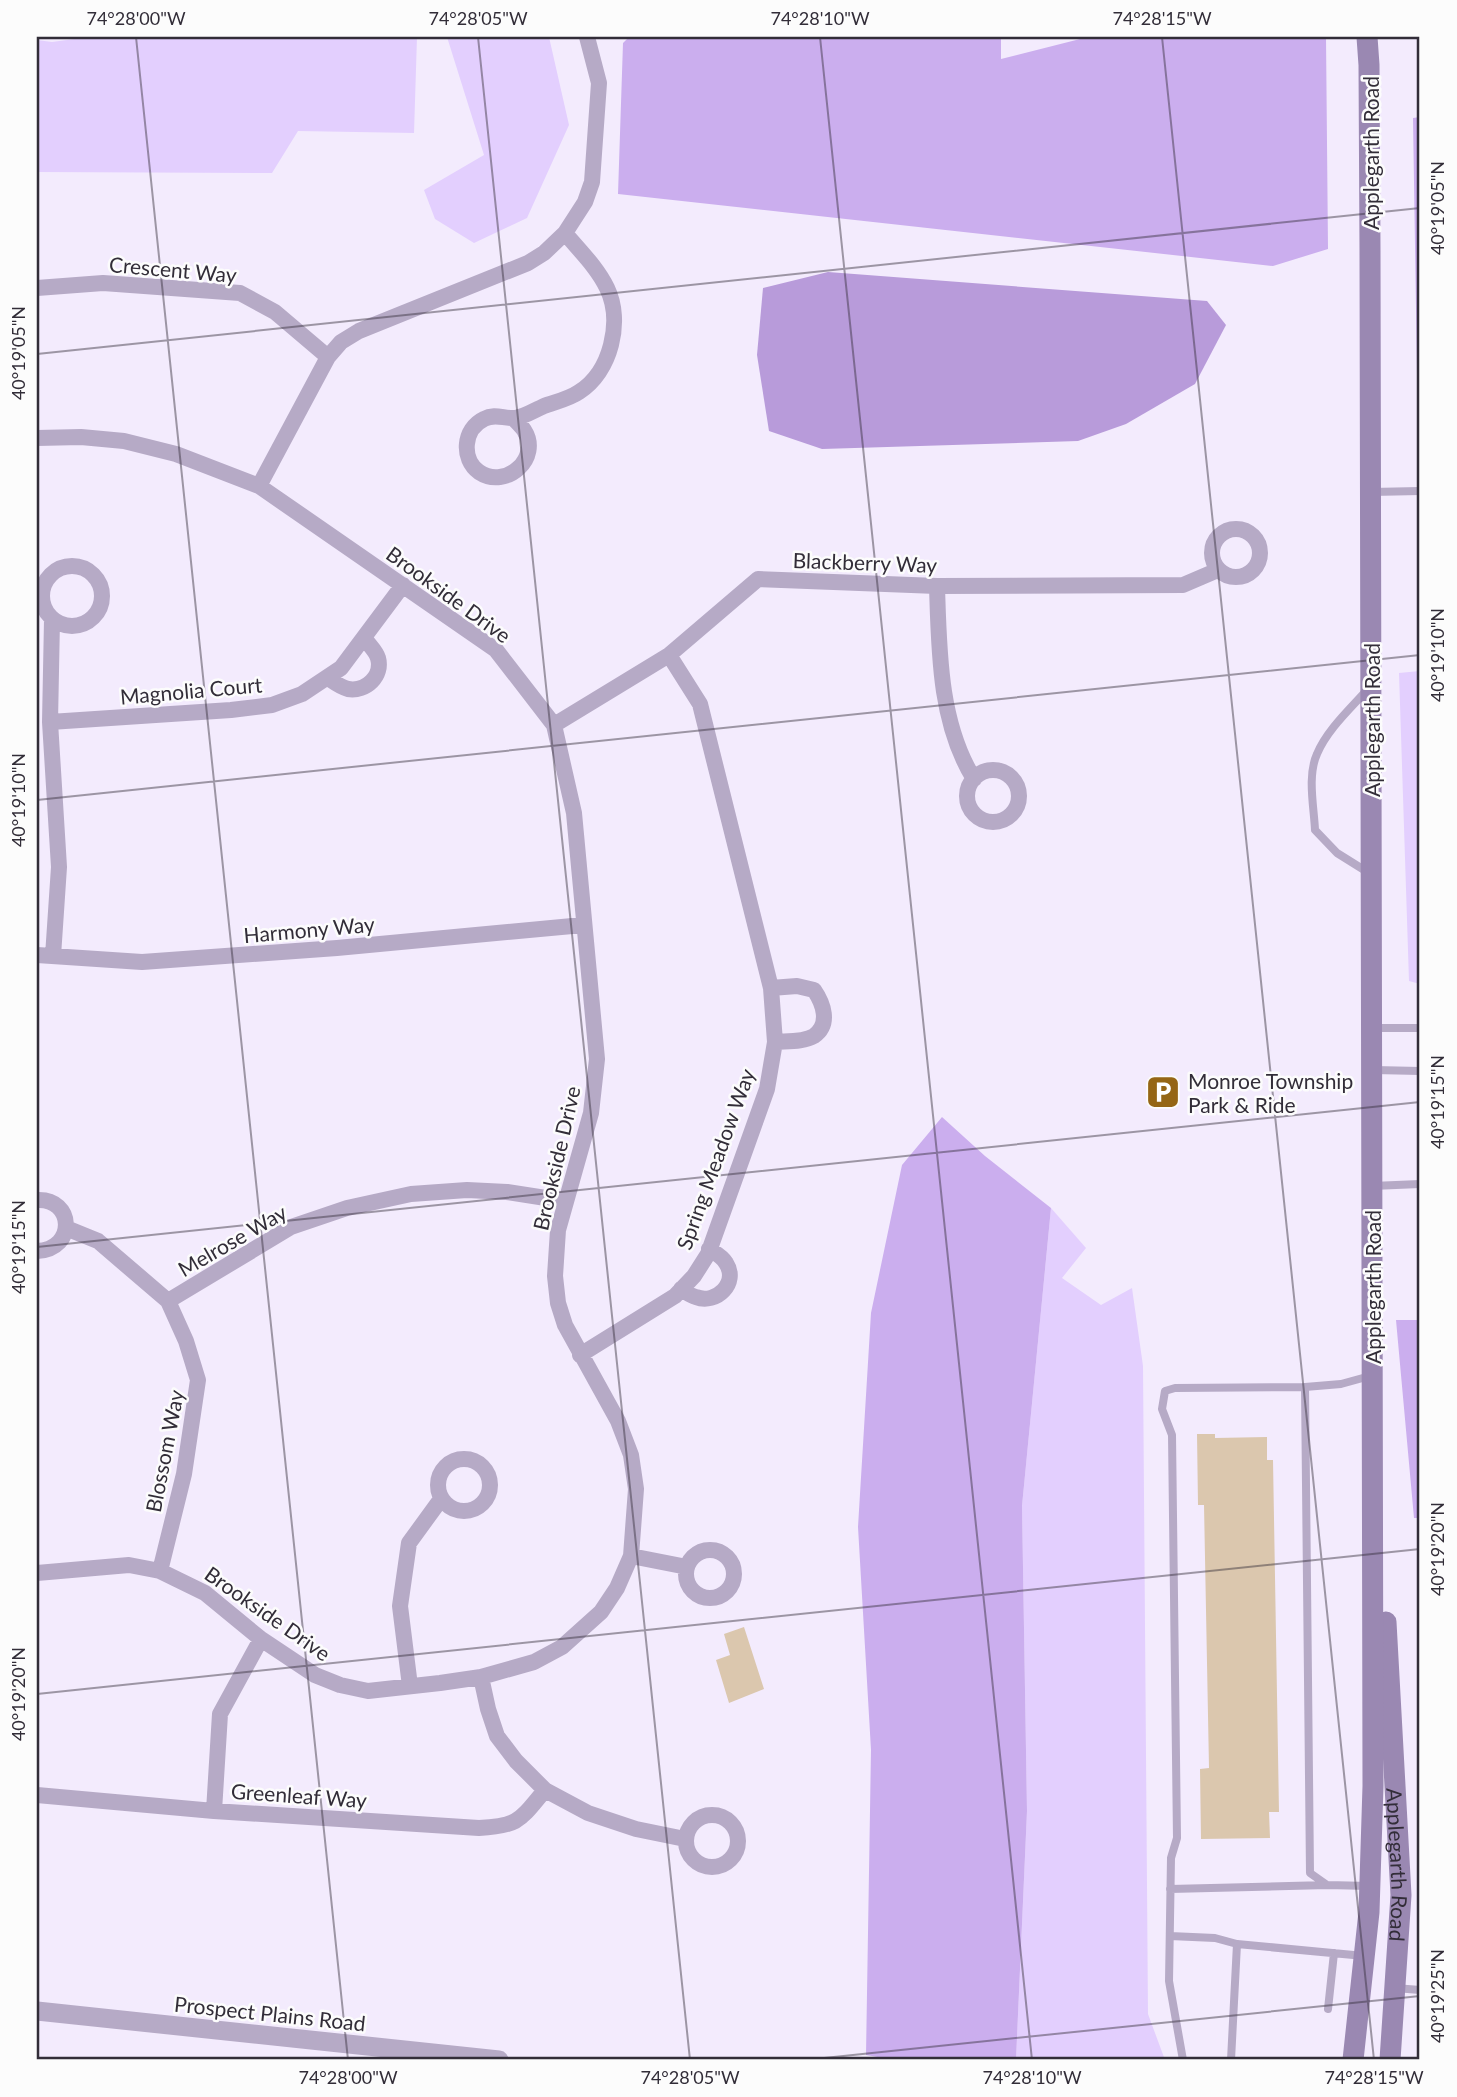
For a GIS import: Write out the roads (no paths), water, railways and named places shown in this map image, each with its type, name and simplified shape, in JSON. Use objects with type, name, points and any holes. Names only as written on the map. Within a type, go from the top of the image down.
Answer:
[{"type":"main road","name":"Applegarth Road","points":[[1353,2060],[1370,1886],[1373,1786],[1369,37]]},
{"type":"main road","name":"Applegarth Road","points":[[1373,1375],[1401,1895],[1390,2060]]},
{"type":"street","points":[[259,486],[328,357],[341,342],[359,331],[528,262],[544,253],[565,233],[584,202],[592,182],[599,83],[587,37]]},
{"type":"street","points":[[513,418],[579,393],[605,365],[613,338],[614,311],[608,289],[597,271],[565,233]]},
{"type":"street","name":"Crescent Way","points":[[37,288],[103,283],[240,293],[275,312],[328,357]]},
{"type":"street","name":"Brookside Drive","points":[[37,438],[81,437],[124,441],[176,454],[259,486],[496,650],[554,725],[574,813],[597,1059],[591,1113],[558,1230],[555,1276],[558,1303],[565,1325],[618,1421],[631,1455],[636,1489],[631,1556],[617,1588],[601,1612],[562,1647],[534,1662],[481,1677],[376,1691],[340,1685],[315,1675],[261,1639],[205,1593],[160,1571],[129,1565],[37,1573]]},
{"type":"street","name":"Blackberry Way","points":[[554,725],[669,655],[758,579],[937,586],[1183,585],[1218,570]]},
{"type":"street","name":"Magnolia Court","points":[[50,722],[272,705],[302,694],[341,668],[403,585]]},
{"type":"street","points":[[937,586],[940,671],[960,757],[974,779]]},
{"type":"street","points":[[45,955],[60,867],[50,722],[52,620]]},
{"type":"street","points":[[328,678],[344,688],[358,690],[375,678],[379,667],[378,655],[365,639]]},
{"type":"street","name":"Spring Meadow Way","points":[[580,1355],[675,1296],[694,1276],[709,1249],[767,1089],[775,1042],[771,988],[700,704],[669,655]]},
{"type":"street","name":"Harmony Way","points":[[45,955],[155,961],[337,948],[583,925]]},
{"type":"street","points":[[771,988],[797,986],[814,990],[821,1000],[824,1014],[823,1025],[814,1035],[800,1040],[775,1042]]},
{"type":"street","name":"Melrose Way","points":[[168,1301],[291,1227],[347,1208],[411,1194],[467,1190],[507,1192],[565,1201]]},
{"type":"street","points":[[37,1200],[53,1203],[61,1210],[66,1228],[63,1238],[56,1245],[37,1251]]},
{"type":"street","name":"Blossom Way","points":[[66,1228],[98,1241],[168,1301],[186,1341],[198,1380],[184,1474],[160,1571]]},
{"type":"street","points":[[681,1289],[697,1298],[710,1298],[721,1295],[728,1286],[730,1274],[727,1264],[709,1249]]},
{"type":"street","points":[[410,1686],[400,1606],[410,1543],[441,1499]]},
{"type":"street","points":[[631,1556],[687,1567]]},
{"type":"street","points":[[214,1811],[220,1714],[261,1639]]},
{"type":"street","points":[[481,1677],[497,1736],[516,1761],[545,1790],[588,1814],[636,1829],[685,1839]]},
{"type":"street","name":"Greenleaf Way","points":[[37,1795],[214,1811],[479,1828],[507,1827],[524,1816],[545,1790]]},
{"type":"street","name":"Prospect Plains Road","points":[[37,2011],[499,2060]]},
{"type":"lane","points":[[1371,492],[1420,491]]},
{"type":"lane","points":[[1371,685],[1329,734],[1316,756],[1312,785],[1315,830],[1337,853],[1371,875]]},
{"type":"lane","points":[[1372,1028],[1420,1028]]},
{"type":"lane","points":[[1372,1070],[1420,1071]]},
{"type":"lane","points":[[1372,1186],[1420,1184]]},
{"type":"lane","points":[[1183,2060],[1170,1998],[1171,1858],[1177,1838],[1172,1434],[1162,1409],[1162,1398],[1165,1391],[1175,1388],[1305,1387],[1341,1384],[1373,1375]]},
{"type":"lane","points":[[1305,1387],[1310,1873],[1326,1885]]},
{"type":"lane","points":[[1170,1889],[1370,1886]]},
{"type":"lane","points":[[1170,1936],[1215,1938],[1237,1944],[1364,1956]]},
{"type":"lane","points":[[1231,2060],[1237,1944]]},
{"type":"lane","points":[[1328,2009],[1334,1953]]},
{"type":"lane","points":[[1395,1988],[1420,1990]]},
{"type":"place","name":"Monroe Township Park & Ride","points":[[1163,1092]]}]
